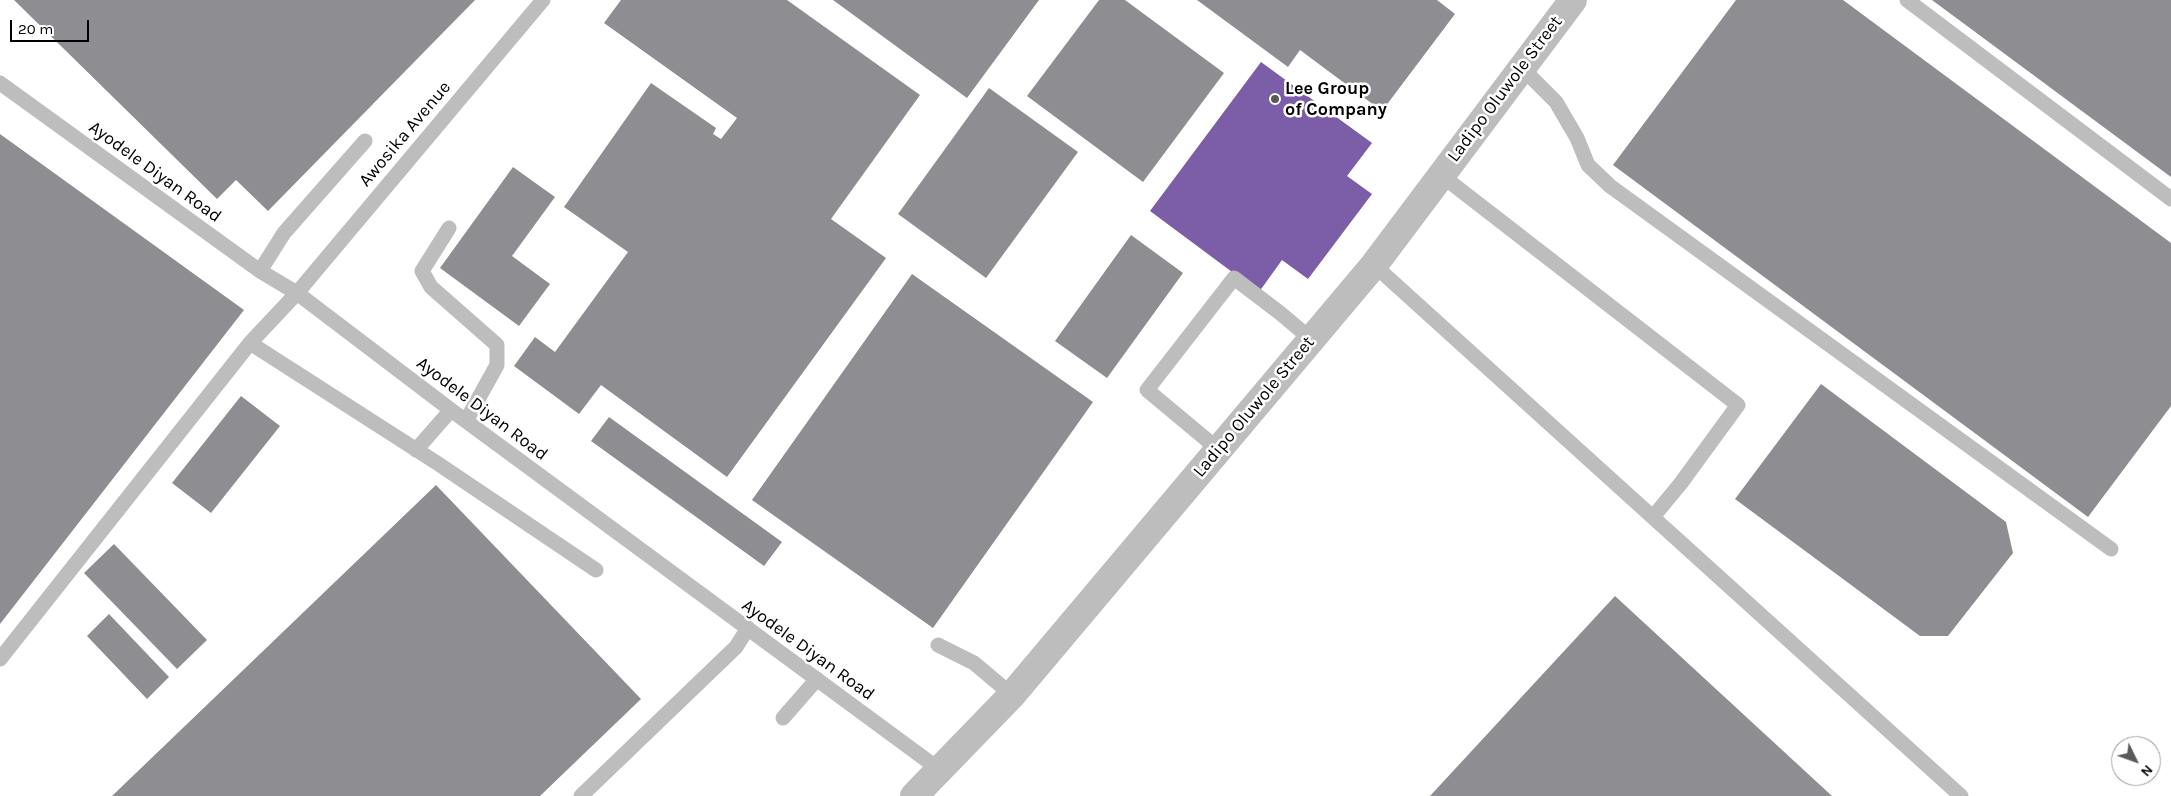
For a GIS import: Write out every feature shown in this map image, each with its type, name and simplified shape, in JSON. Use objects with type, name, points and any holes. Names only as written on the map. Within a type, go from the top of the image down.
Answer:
[{"type":"street","name":"Ladipo Oluwole Street","points":[[914,796],[1012,695],[1374,265],[1573,0]]},
{"type":"lane","name":"Awosika Avenue","points":[[0,659],[250,343],[297,293],[543,0]]},
{"type":"lane","points":[[1907,0],[2171,199]]},
{"type":"lane","points":[[1522,68],[1556,102],[1577,138],[1588,165],[1610,186],[2111,548]]},
{"type":"lane","name":"Ayodele Diyan Road","points":[[0,83],[260,271],[297,293],[451,410],[940,770]]},
{"type":"lane","points":[[260,271],[284,233],[365,141]]},
{"type":"lane","points":[[1441,175],[1738,404],[1681,483],[1653,517]]},
{"type":"lane","points":[[449,228],[422,271],[431,287],[498,345],[497,365],[466,421]]},
{"type":"lane","points":[[1374,265],[1961,796]]},
{"type":"lane","points":[[1219,450],[1147,390],[1234,278],[1280,313],[1311,340]]},
{"type":"lane","points":[[250,343],[416,450],[596,570]]},
{"type":"lane","points":[[416,450],[451,410]]},
{"type":"lane","points":[[581,796],[736,647],[748,628]]},
{"type":"lane","points":[[938,645],[974,663],[1012,695]]},
{"type":"lane","points":[[783,718],[817,679]]},
{"type":"building: Offices","points":[[1261,62],[1372,143],[1347,176],[1372,194],[1308,279],[1282,260],[1259,292],[1150,211]]},
{"type":"building: Industry","points":[[14,0],[475,0],[268,211],[236,180],[217,199]]},
{"type":"building: Industry","points":[[621,0],[787,0],[920,95],[831,219],[886,258],[727,477],[601,385],[579,414],[514,366],[535,337],[555,352],[628,252],[564,207],[651,83],[716,128],[713,134],[721,139],[737,118],[604,23]]},
{"type":"building: Industry","points":[[833,0],[1039,0],[967,98]]},
{"type":"building: Industry","points":[[1099,0],[1125,0],[1224,73],[1143,182],[1027,96]]},
{"type":"building: Industry","points":[[1197,0],[1437,0],[1455,14],[1382,111],[1300,50],[1288,67]]},
{"type":"building: Industry","points":[[1736,0],[1843,0],[2171,243],[2171,406],[2088,517],[1613,165]]},
{"type":"building: Industry","points":[[1932,0],[2171,0],[2171,177]]},
{"type":"building: Industry","points":[[989,88],[1078,152],[986,278],[898,214]]},
{"type":"building: Industry","points":[[0,134],[244,310],[0,624]]},
{"type":"building: Industry","points":[[513,167],[555,197],[512,256],[550,284],[519,326],[440,268]]},
{"type":"building: Industry","points":[[1131,235],[1183,273],[1107,378],[1055,341]]},
{"type":"building: Industry","points":[[912,274],[1093,402],[933,628],[752,500]]},
{"type":"building: Industry","points":[[1821,384],[2006,522],[2013,553],[1948,636],[1920,636],[1735,499]]},
{"type":"building: Industry","points":[[241,396],[280,426],[211,513],[172,483]]},
{"type":"building: Industry","points":[[609,417],[782,542],[764,566],[591,441]]},
{"type":"building: Industry","points":[[436,485],[641,699],[540,796],[112,796]]},
{"type":"building: Industry","points":[[114,544],[207,640],[177,669],[84,573]]},
{"type":"building: Industry","points":[[1615,596],[1832,796],[1430,796]]},
{"type":"building: Industry","points":[[109,614],[169,677],[147,699],[87,636]]},
{"type":"place","name":"Lee Group of Company","points":[[1275,99]]}]
